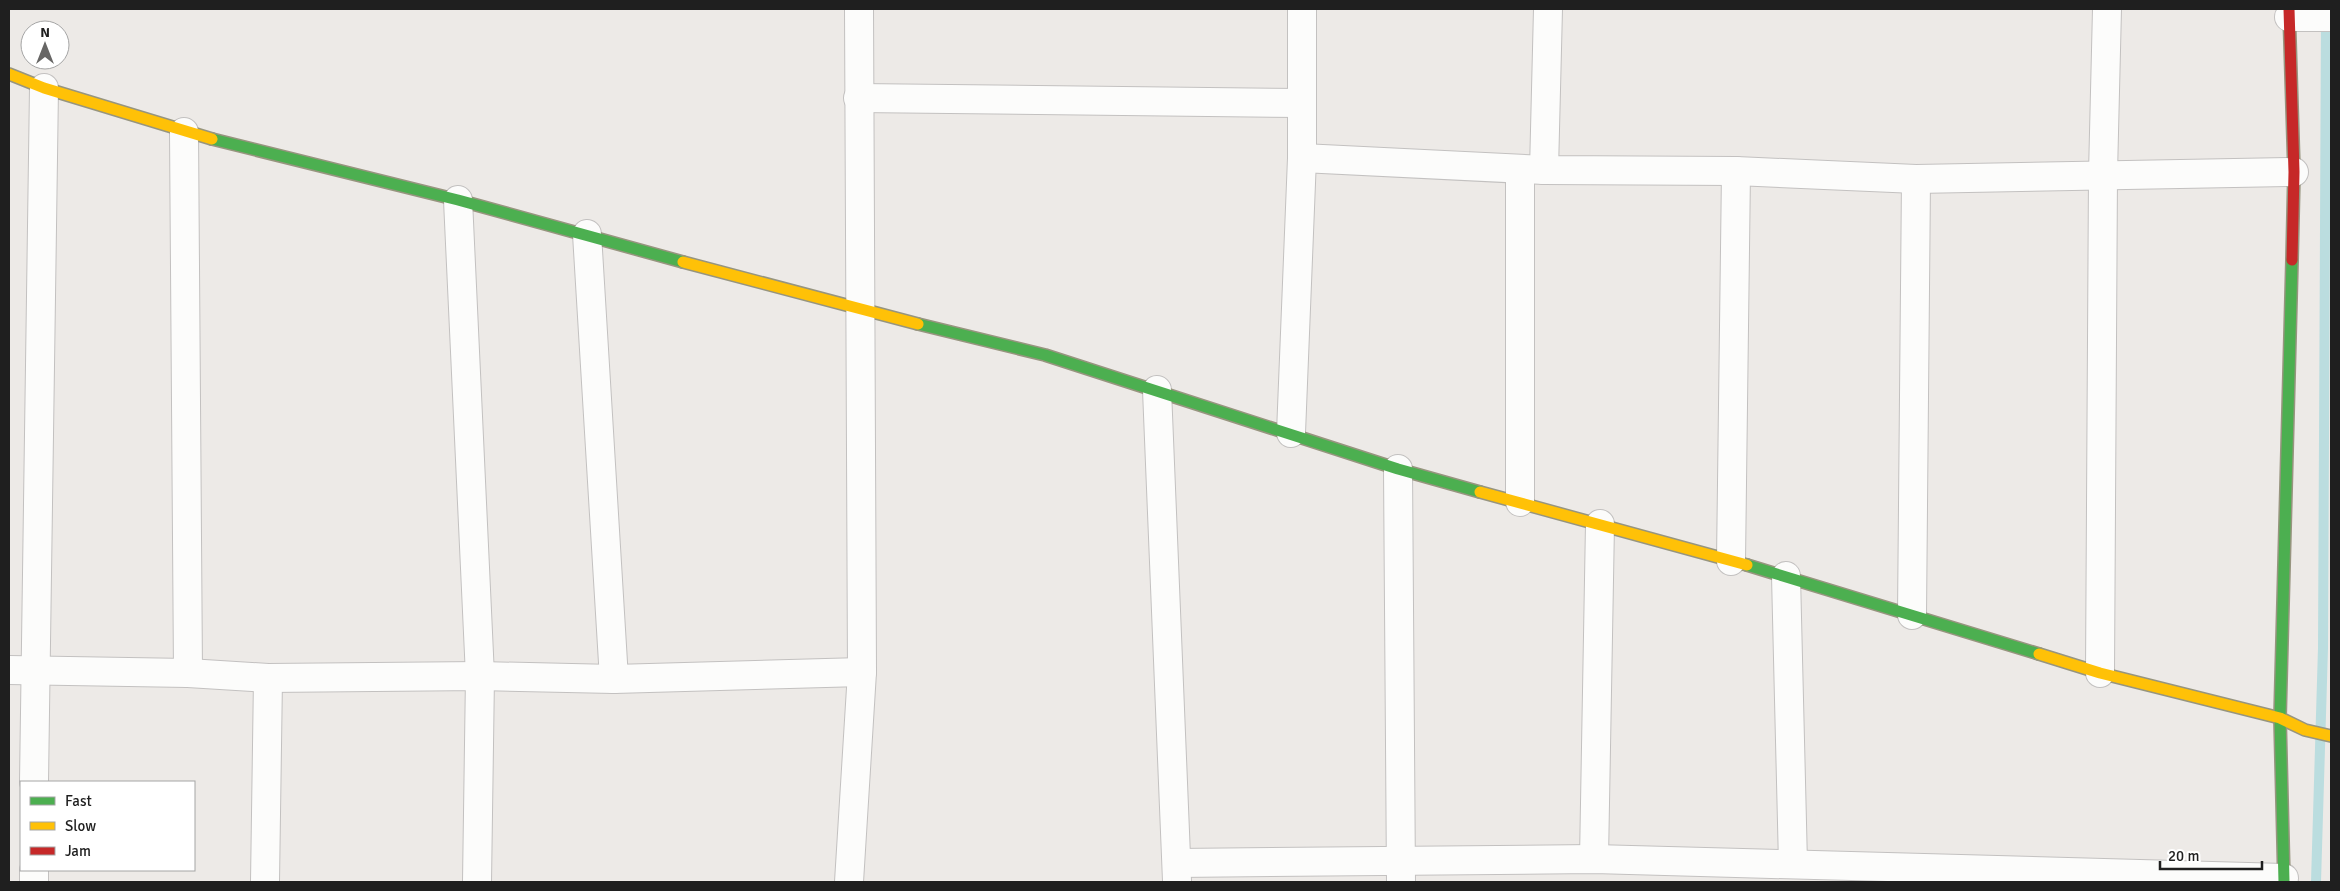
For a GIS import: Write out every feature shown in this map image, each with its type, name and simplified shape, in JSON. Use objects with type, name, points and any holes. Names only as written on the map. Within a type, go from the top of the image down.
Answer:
[{"type":"street","points":[[849,882],[862,672],[858,9]]},
{"type":"street","points":[[1291,433],[1302,158],[1302,9]]},
{"type":"street","points":[[1520,502],[1532,170],[1548,9]]},
{"type":"street","points":[[2100,673],[2103,174],[2107,9]]},
{"type":"street","points":[[1157,390],[1177,873],[1402,871],[1594,859],[2284,880],[2280,718],[2294,172],[2289,13],[2331,18]]},
{"type":"street","points":[[9,74],[44,88],[184,132],[458,200],[860,310],[1045,355],[1398,469],[1786,576],[2100,673],[2280,718],[2305,730],[2331,736]]},
{"type":"street","points":[[34,781],[22,671],[44,88]]},
{"type":"street","points":[[858,98],[1302,103]]},
{"type":"street","points":[[184,132],[188,673]]},
{"type":"street","points":[[1302,158],[1532,170],[1736,171],[1916,179],[2103,174],[2294,172]]},
{"type":"street","points":[[1732,561],[1736,171]]},
{"type":"street","points":[[1912,615],[1916,179]]},
{"type":"street","points":[[458,200],[480,676],[477,882]]},
{"type":"street","points":[[587,234],[614,679]]},
{"type":"street","points":[[1398,469],[1402,871]]},
{"type":"street","points":[[1594,859],[1600,524]]},
{"type":"street","points":[[1786,576],[1793,864]]},
{"type":"street","points":[[22,671],[188,673],[268,678],[480,676],[614,679],[862,672]]},
{"type":"street","points":[[266,882],[268,678]]},
{"type":"waterway","points":[[2316,882],[2323,648],[2326,17]]},
{"type":"traffic: fast","points":[[212,139],[458,200],[683,262]]},
{"type":"traffic: fast","points":[[2284,882],[2280,718],[2292,260]]},
{"type":"traffic: fast","points":[[918,324],[1045,355],[1398,469],[1480,492]]},
{"type":"traffic: fast","points":[[1747,565],[2039,654]]},
{"type":"traffic: slow","points":[[9,74],[44,88],[212,139]]},
{"type":"traffic: slow","points":[[683,262],[918,324]]},
{"type":"traffic: slow","points":[[1480,492],[1747,565]]},
{"type":"traffic: slow","points":[[2039,654],[2100,673],[2280,718],[2305,730],[2331,736]]},
{"type":"traffic: jam","points":[[2289,9],[2294,172],[2292,260]]}]
